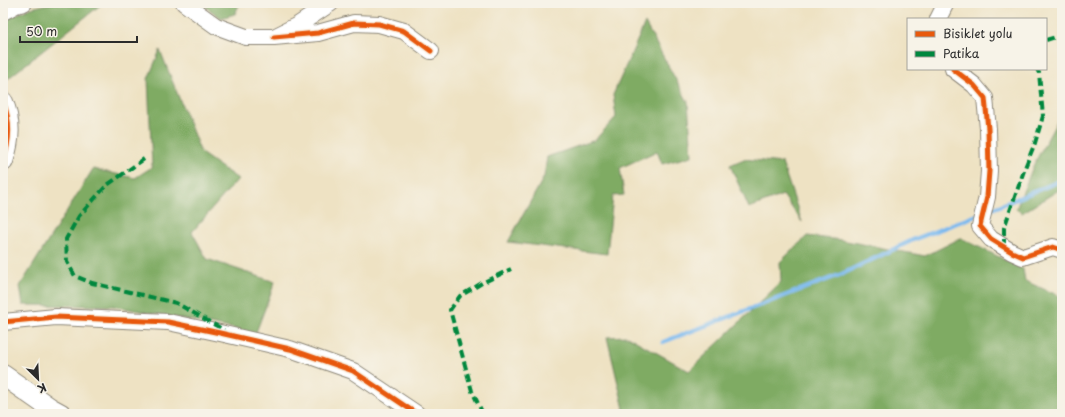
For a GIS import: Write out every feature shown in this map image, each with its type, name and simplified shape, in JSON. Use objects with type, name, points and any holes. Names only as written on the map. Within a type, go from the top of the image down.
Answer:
[{"type":"street","points":[[3,12],[16,5],[24,3]]},
{"type":"street","points":[[184,3],[216,26],[246,37],[274,37],[318,33],[354,23],[379,24],[404,31],[431,51]]},
{"type":"street","points":[[274,37],[298,25],[331,3]]},
{"type":"street","points":[[938,18],[946,3]]},
{"type":"street","points":[[954,70],[974,85],[985,98],[988,129],[989,171],[987,196],[980,226],[991,239],[1023,257],[1053,248],[1062,250]]},
{"type":"street","points":[[3,102],[8,116],[8,146],[3,161]]},
{"type":"street","points":[[3,322],[56,317],[168,322],[290,349],[353,371],[417,414]]},
{"type":"street","points":[[3,376],[61,414]]},
{"type":"green space","points":[[52,3],[103,3],[6,80],[3,71],[3,20],[31,8]]},
{"type":"green space","points":[[208,3],[240,3],[235,14],[221,18],[206,7]]},
{"type":"green space","points":[[645,23],[688,102],[692,156],[662,164],[657,151],[620,168],[624,195],[613,196],[607,254],[508,242],[544,177],[547,157],[595,140],[616,117],[613,95]]},
{"type":"green space","points":[[160,50],[201,153],[238,179],[192,232],[207,259],[275,282],[255,335],[231,328],[113,306],[23,305],[20,286],[93,169],[135,178],[152,167],[148,79]]},
{"type":"green space","points":[[1062,112],[1062,188],[1022,213],[1016,209],[1034,164]]},
{"type":"green space","points":[[744,159],[782,163],[802,222],[783,195],[749,208],[730,165]]},
{"type":"green space","points":[[807,236],[841,240],[925,256],[961,238],[1023,269],[1025,281],[1062,297],[1062,414],[618,414],[624,409],[607,337],[627,336],[689,371],[781,282],[780,262]]},
{"type":"waterway","points":[[987,211],[1062,180]]},
{"type":"waterway","points":[[663,342],[842,274],[915,239],[980,214]]},
{"type":"marked path","points":[[1047,40],[1062,35]]},
{"type":"marked path","points":[[1004,247],[1004,228],[1035,143],[1043,116],[1038,70]]},
{"type":"marked path","points":[[144,159],[106,186],[79,216],[66,239],[67,262],[75,276],[92,283],[176,303],[224,330]]},
{"type":"marked path","points":[[483,414],[472,391],[450,310],[460,296],[511,269]]},
{"type":"cycle path","points":[[274,37],[318,33],[354,23],[379,24],[404,31],[431,51]]},
{"type":"cycle path","points":[[954,70],[974,85],[985,98],[988,129],[989,171],[987,197],[980,226],[991,239],[1023,257],[1053,247],[1062,250]]},
{"type":"cycle path","points":[[3,102],[6,109],[9,131],[3,161]]},
{"type":"cycle path","points":[[3,322],[56,317],[168,322],[220,333],[290,349],[353,371],[417,414]]}]
